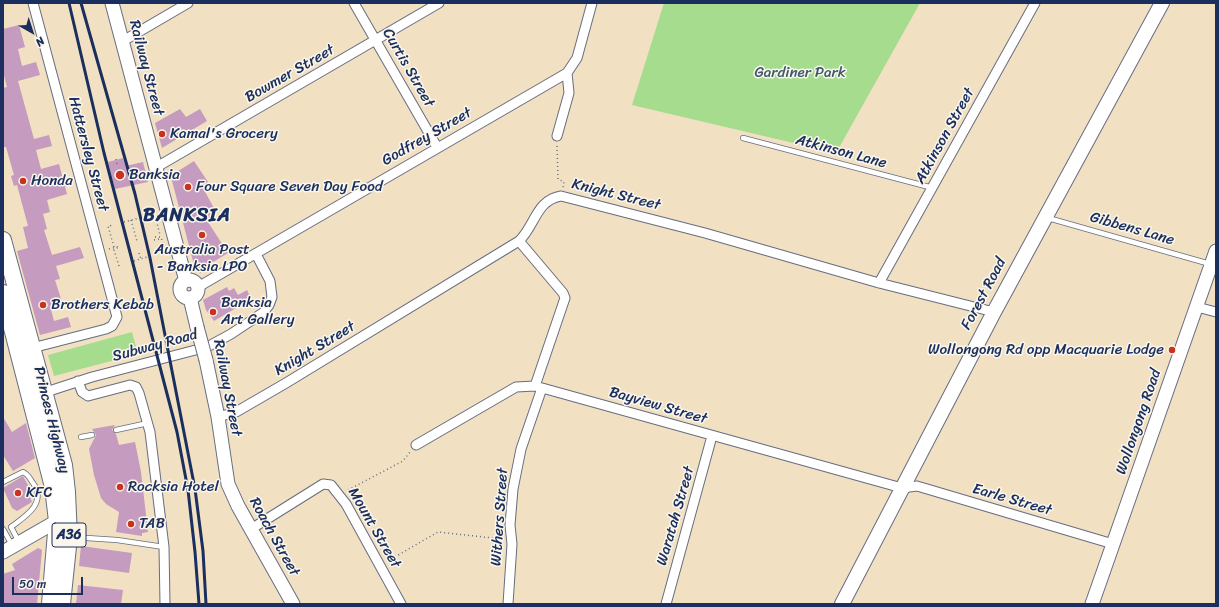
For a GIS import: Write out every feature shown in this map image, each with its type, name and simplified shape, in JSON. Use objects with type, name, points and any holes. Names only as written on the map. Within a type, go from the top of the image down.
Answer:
[{"type":"highway","name":"Princes Highway","points":[[3,240],[32,348],[51,476],[69,537],[62,604]]},
{"type":"highway","name":"Princes Highway","points":[[3,293],[38,395]]},
{"type":"highway","name":"Princes Highway","points":[[50,604],[63,517]]},
{"type":"main road","name":"Forest Road","points":[[842,604],[994,312],[1162,3]]},
{"type":"street","name":"Hattersley Street","points":[[32,348],[106,329],[116,322],[117,312],[33,3]]},
{"type":"street","name":"Railway Street","points":[[112,3],[186,281],[180,290],[185,297],[194,293],[197,327],[206,360],[218,417],[228,484]]},
{"type":"street","points":[[123,41],[188,3]]},
{"type":"street","name":"Curtis Street","points":[[354,3],[437,147]]},
{"type":"street","name":"Bowmer Street","points":[[155,168],[439,3]]},
{"type":"street","points":[[557,136],[569,93],[567,73],[577,58],[592,3]]},
{"type":"street","name":"Atkinson Street","points":[[879,283],[1035,3]]},
{"type":"street","name":"Godfrey Street","points":[[194,293],[256,254],[437,147],[567,73]]},
{"type":"street","name":"Knight Street","points":[[218,417],[236,412],[286,383],[519,241],[529,230],[540,206],[550,199],[561,196],[705,233],[879,283],[994,312]]},
{"type":"street","name":"Withers Street","points":[[508,604],[512,540],[510,525],[513,489],[518,458],[565,298],[563,293],[519,241]]},
{"type":"street","name":"Wollongong Road","points":[[1092,604],[1216,252]]},
{"type":"street","name":"Subway Road","points":[[38,395],[78,381],[207,347],[255,318],[269,305],[272,289],[270,281],[256,254]]},
{"type":"street","points":[[1197,307],[1216,312]]},
{"type":"street","points":[[78,381],[82,392],[88,396],[130,385],[136,387],[148,423],[164,548],[165,604]]},
{"type":"street","name":"Bayview Street","points":[[416,445],[516,387],[538,387],[902,488]]},
{"type":"street","name":"Waratah Street","points":[[666,604],[712,436]]},
{"type":"street","name":"Roach Street","points":[[228,484],[251,529],[293,604]]},
{"type":"street","name":"Mount Street","points":[[251,529],[323,484],[331,484],[380,565],[401,604]]},
{"type":"street","name":"Earle Street","points":[[902,488],[917,486],[1113,544]]},
{"type":"street","points":[[12,547],[63,517]]},
{"type":"lane","name":"Atkinson Lane","points":[[743,138],[933,188]]},
{"type":"lane","name":"Gibbens Lane","points":[[1045,217],[1212,264]]},
{"type":"lane","points":[[116,430],[148,423]]},
{"type":"lane","points":[[81,437],[92,435]]},
{"type":"lane","points":[[3,482],[23,472],[26,473],[36,487],[38,494],[36,505],[25,517],[11,527],[12,547]]},
{"type":"lane","points":[[3,529],[12,547]]},
{"type":"lane","points":[[69,537],[117,540],[164,548]]},
{"type":"path","points":[[557,136],[558,179],[563,180]]},
{"type":"path","points":[[116,160],[117,165]]},
{"type":"path","points":[[149,216],[155,215],[160,235]]},
{"type":"path","points":[[124,222],[139,218]]},
{"type":"path","points":[[131,220],[137,241]]},
{"type":"path","points":[[114,225],[108,226],[114,247]]},
{"type":"path","points":[[165,234],[155,237],[161,237],[165,252]]},
{"type":"path","points":[[154,240],[161,238],[162,241]]},
{"type":"path","points":[[109,249],[120,246],[114,250],[119,266]]},
{"type":"path","points":[[116,255],[115,251],[121,249]]},
{"type":"path","points":[[139,254],[140,259]]},
{"type":"path","points":[[134,261],[148,257]]},
{"type":"path","points":[[339,495],[403,461],[416,445]]},
{"type":"path","points":[[380,565],[438,532],[512,540]]},
{"type":"green space","name":"Gardiner Park","points":[[664,3],[920,3],[836,153],[632,105]]},
{"type":"green space","points":[[132,332],[138,354],[54,376],[48,355]]},
{"type":"building","points":[[19,25],[25,47],[18,49],[22,66],[36,62],[40,75],[18,81],[34,139],[49,135],[52,146],[36,150],[41,169],[59,164],[67,194],[47,200],[50,212],[43,214],[47,229],[44,230],[52,255],[80,247],[84,258],[56,266],[60,279],[55,280],[62,302],[50,306],[54,321],[68,317],[71,327],[40,335],[17,251],[28,248],[23,227],[28,226],[17,185],[14,186],[11,176],[14,175],[6,147],[3,147],[3,88],[7,87],[3,72],[3,29]]},
{"type":"building","points":[[180,109],[186,117],[200,109],[207,121],[162,148],[155,123]]},
{"type":"building","points":[[123,158],[126,166],[143,162],[148,182],[115,189],[108,162]]},
{"type":"building","points":[[194,161],[208,182],[202,186],[216,212],[212,215],[214,219],[208,222],[228,253],[208,265],[209,267],[200,273],[193,261],[171,177]]},
{"type":"building","points":[[227,287],[229,291],[234,288],[238,295],[247,290],[250,296],[241,302],[243,304],[214,321],[206,310],[203,300]]},
{"type":"building","points":[[3,417],[12,432],[26,423],[35,458],[13,471],[3,455]]},
{"type":"building","name":"Rocksia Hotel","points":[[115,425],[112,430],[116,434],[119,445],[135,442],[141,472],[148,532],[142,533],[142,536],[116,532],[119,512],[106,504],[101,498],[94,475],[89,449],[96,435],[92,429]]},
{"type":"building","name":"KFC","points":[[23,476],[33,494],[30,497],[32,502],[17,511],[12,508],[3,488]]},
{"type":"building","points":[[81,546],[132,553],[129,573],[79,566]]},
{"type":"building","points":[[38,548],[42,550],[37,604],[3,604],[3,574],[15,570],[12,564]]},
{"type":"building","points":[[78,585],[123,590],[121,604],[76,604]]},
{"type":"railway","points":[[69,3],[104,153],[177,432],[188,490],[199,604]]},
{"type":"railway","points":[[81,3],[135,194],[150,258],[195,489],[203,551],[206,604]]},
{"type":"place","name":"Kamal's Grocery","points":[[162,134]]},
{"type":"place","name":"Banksia","points":[[120,175]]},
{"type":"place","name":"Honda","points":[[23,181]]},
{"type":"place","name":"Four Square Seven Day Food","points":[[188,187]]},
{"type":"place","name":"Australia Post - Banksia LPO","points":[[202,235]]},
{"type":"place","name":"Brothers Kebab","points":[[43,305]]},
{"type":"place","name":"Banksia Art Gallery","points":[[213,312]]},
{"type":"place","name":"Wollongong Rd opp Macquarie Lodge","points":[[1172,350]]},
{"type":"place","name":"Rocksia Hotel","points":[[120,487]]},
{"type":"place","name":"KFC","points":[[18,493]]},
{"type":"place","name":"TAB","points":[[131,524]]},
{"type":"district","name":"BANKSIA","points":[[187,216]]}]
